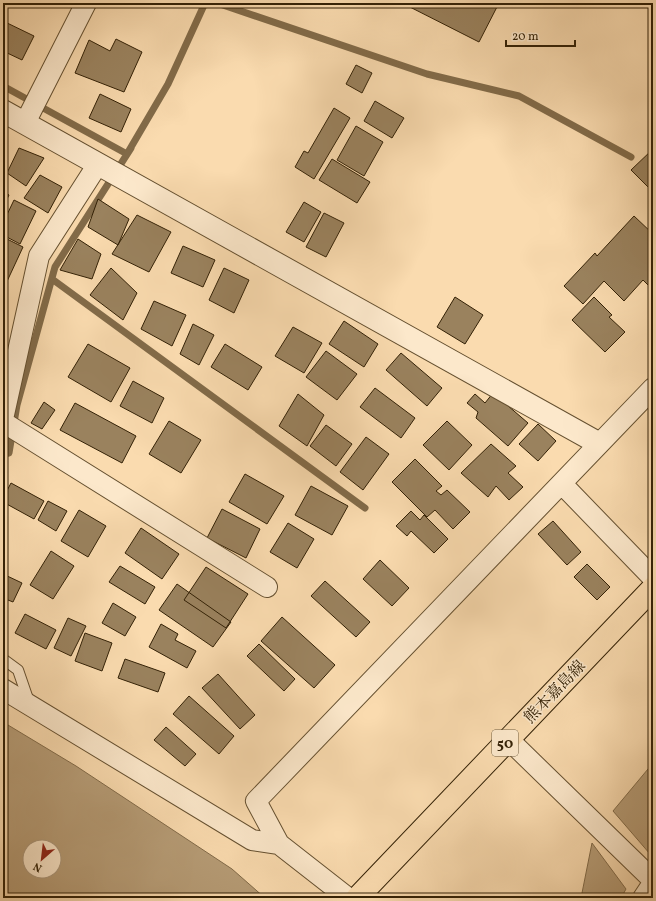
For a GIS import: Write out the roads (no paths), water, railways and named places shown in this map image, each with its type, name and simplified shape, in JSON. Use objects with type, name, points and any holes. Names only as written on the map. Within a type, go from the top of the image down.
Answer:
[{"type":"main road","name":"熊本嘉島線","points":[[357,898],[653,588]]},
{"type":"street","points":[[25,123],[86,3]]},
{"type":"street","points":[[3,111],[598,443]]},
{"type":"street","points":[[3,419],[38,256],[98,164]]},
{"type":"street","points":[[348,898],[278,844],[256,801],[562,484],[598,443],[653,388]]},
{"type":"street","points":[[3,422],[267,587]]},
{"type":"street","points":[[562,484],[653,578]]},
{"type":"street","points":[[3,689],[252,840],[278,844]]},
{"type":"street","points":[[508,739],[653,881],[643,898]]},
{"type":"lane","points":[[3,659],[18,670],[31,706]]},
{"type":"waterway","points":[[3,86],[127,154],[168,84],[205,3]]},
{"type":"waterway","points":[[217,3],[427,74],[519,96],[631,157]]},
{"type":"waterway","points":[[3,454],[9,453],[17,405],[55,267],[131,148]]},
{"type":"waterway","points":[[52,279],[365,508]]}]
